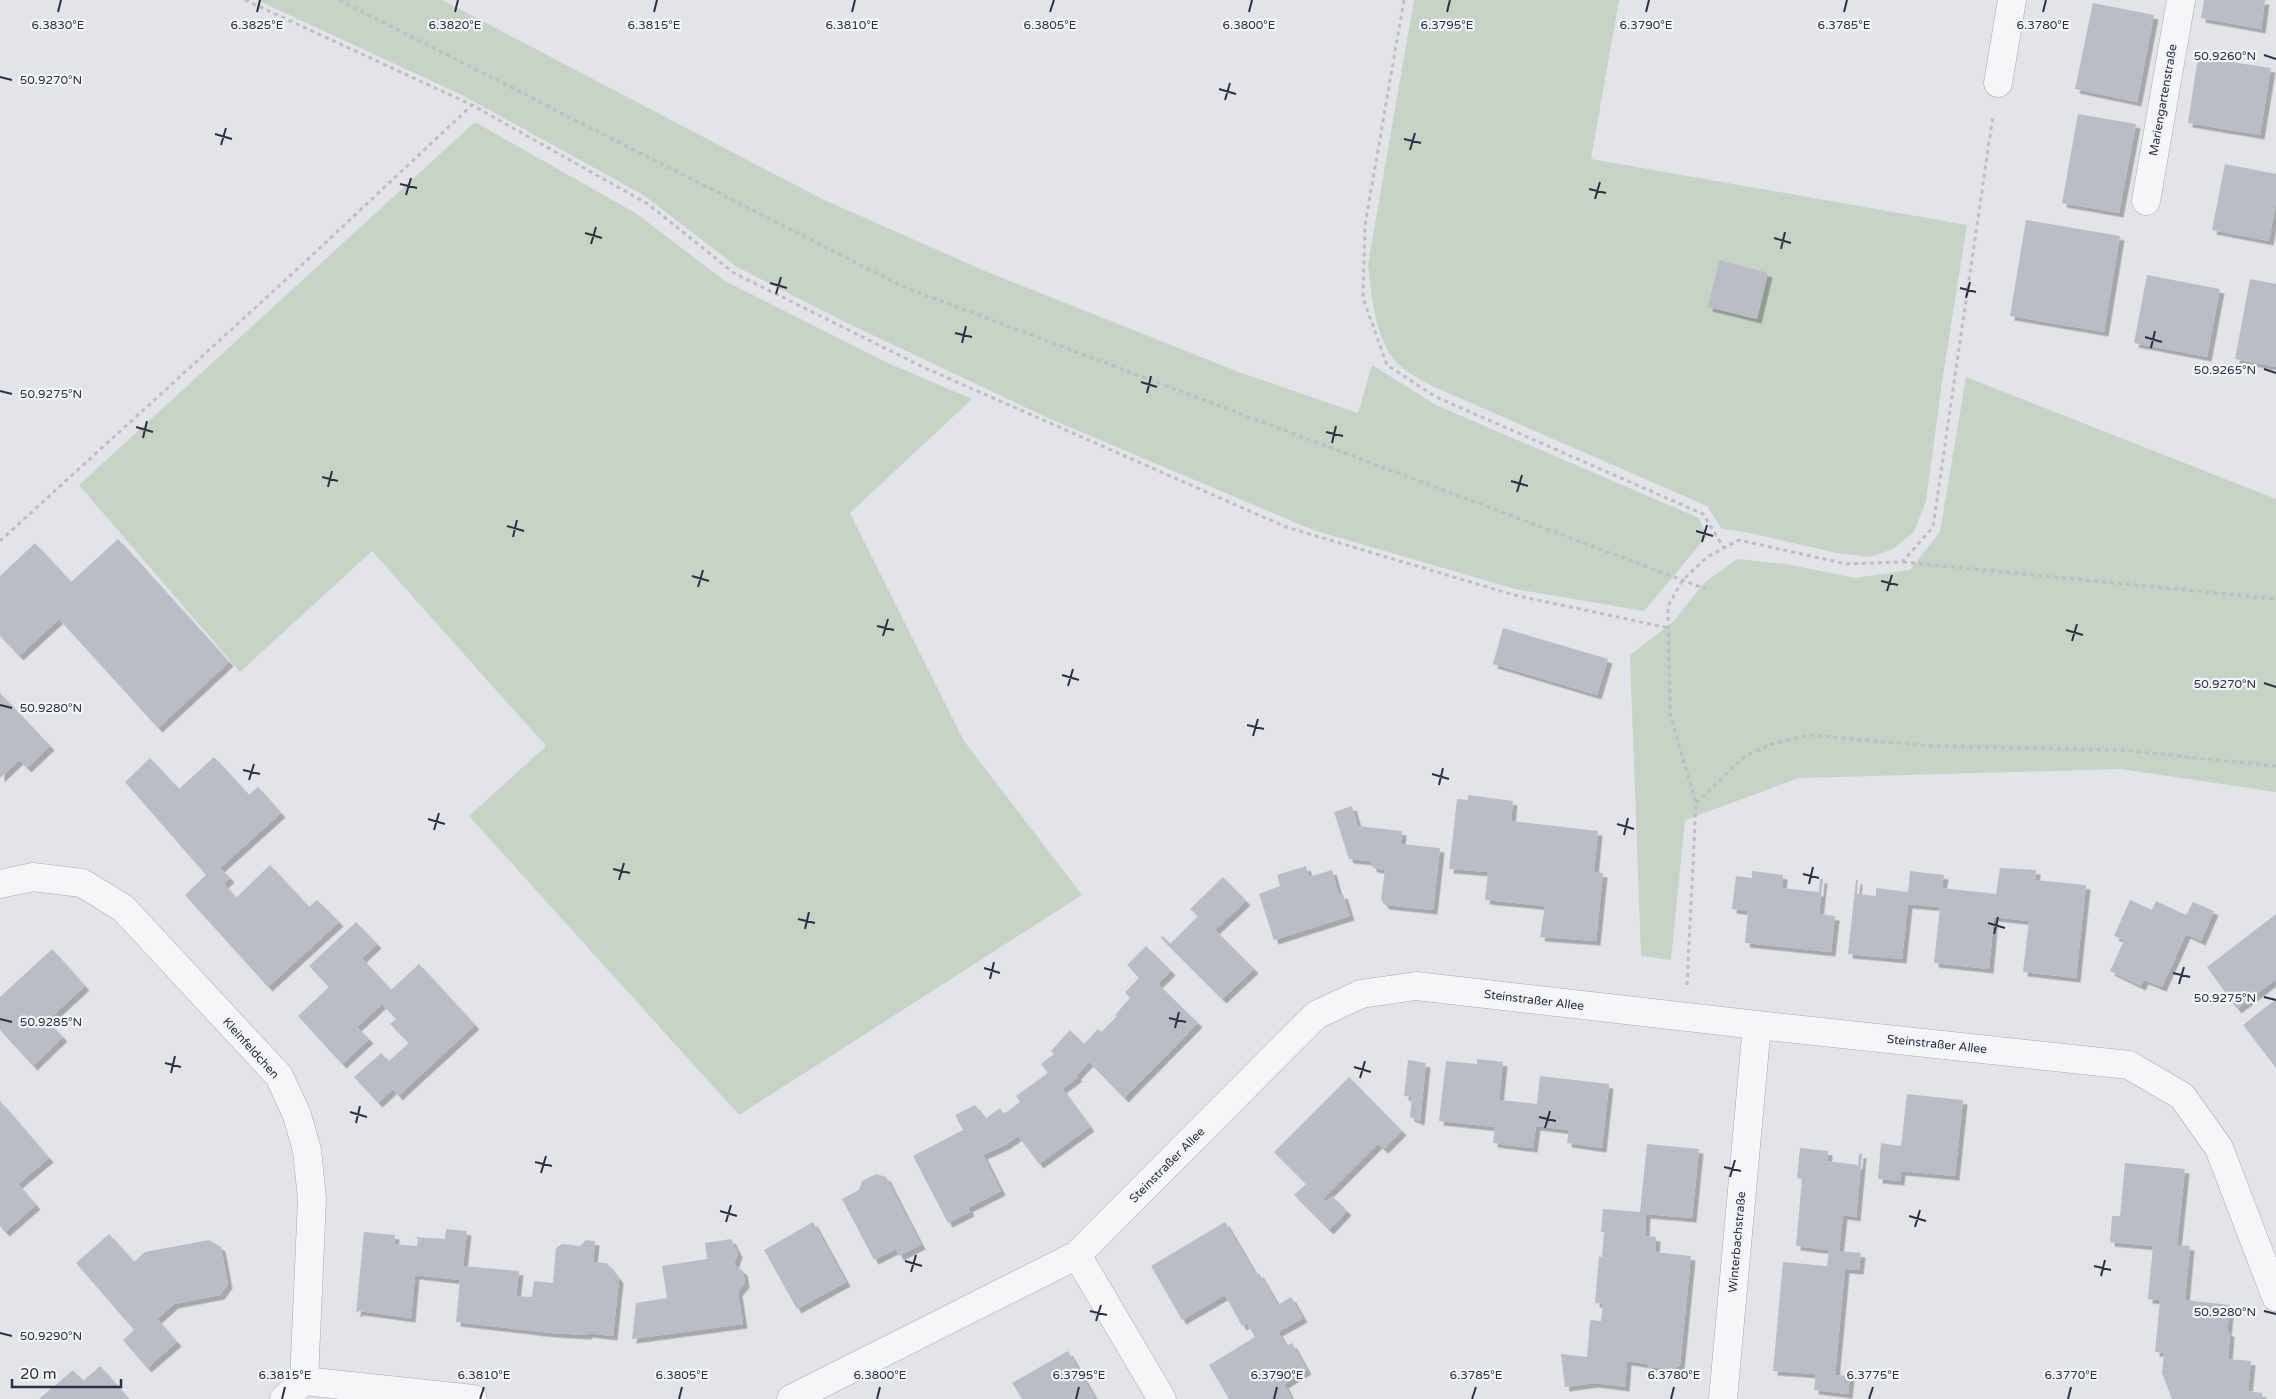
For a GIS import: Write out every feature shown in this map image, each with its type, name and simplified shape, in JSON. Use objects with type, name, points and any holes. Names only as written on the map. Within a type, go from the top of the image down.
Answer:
[{"type":"street","points":[[1998,83],[2012,0]]},
{"type":"street","name":"Mariengartenstraße","points":[[2146,201],[2181,0]]},
{"type":"street","name":"Kleinfeldchen","points":[[0,884],[33,877],[82,883],[123,908],[279,1076],[297,1115],[307,1150],[312,1199],[294,1390]]},
{"type":"street","name":"Steinstraßer Allee","points":[[791,1399],[1077,1255],[1316,1015],[1361,994],[1416,986],[2130,1065],[2182,1096],[2219,1148],[2276,1296]]},
{"type":"street","name":"Winterbachstraße","points":[[1723,1399],[1757,1025]]},
{"type":"street","points":[[1077,1255],[1162,1399]]},
{"type":"street","points":[[294,1390],[473,1399]]},
{"type":"path","points":[[245,0],[472,105],[648,204],[734,273],[925,368],[1286,527],[1514,595],[1669,628]]},
{"type":"path","points":[[339,0],[904,287],[1682,582],[1706,589]]},
{"type":"path","points":[[1404,0],[1365,225],[1363,298],[1387,365],[1436,397],[1703,514],[1724,548]]},
{"type":"path","points":[[1902,562],[1933,527],[1998,83]]},
{"type":"path","points":[[0,541],[290,276],[472,105]]},
{"type":"path","points":[[1685,1017],[1696,803],[1670,714],[1668,606],[1682,582],[1706,556],[1739,540],[1846,564],[1902,562],[2276,599]]},
{"type":"path","points":[[1696,803],[1745,756],[1772,744],[1809,735],[1930,746],[2121,750],[2276,766]]},
{"type":"green space","points":[[257,0],[442,0],[822,199],[985,271],[1236,371],[1358,413],[1372,365],[1436,405],[1699,518],[1707,536],[1644,611],[1515,589],[1313,530],[1048,418],[847,323],[737,267],[645,196],[464,96]]},
{"type":"green space","points":[[1414,0],[1619,0],[1591,159],[1967,225],[1942,382],[1926,501],[1914,532],[1893,549],[1870,557],[1837,553],[1745,532],[1722,529],[1707,506],[1432,386],[1408,372],[1396,362],[1383,341],[1375,316],[1368,264]]},
{"type":"green space","points":[[475,122],[637,214],[725,281],[888,363],[972,399],[850,513],[964,741],[1082,895],[739,1115],[469,816],[546,746],[372,551],[240,672],[79,485]]},
{"type":"green space","points":[[1966,377],[2276,499],[2276,792],[2121,769],[1799,778],[1685,820],[1671,960],[1641,956],[1630,655],[1674,621],[1703,584],[1737,559],[1786,564],[1855,578],[1910,570],[1940,532]]},
{"type":"building","points":[[2204,0],[2265,0],[2261,29],[2201,18]]},
{"type":"building","points":[[2093,3],[2154,15],[2137,102],[2075,89]]},
{"type":"building","points":[[2198,57],[2271,68],[2260,135],[2188,123]]},
{"type":"building","points":[[2078,114],[2136,124],[2119,213],[2062,203]]},
{"type":"building","points":[[2225,164],[2276,174],[2276,201],[2269,241],[2212,230]]},
{"type":"building","points":[[2026,220],[2120,236],[2104,332],[2010,316]]},
{"type":"building","points":[[1719,260],[1768,273],[1757,319],[1708,307]]},
{"type":"building","points":[[2147,275],[2220,289],[2207,357],[2134,343]]},
{"type":"building","points":[[2250,279],[2276,284],[2276,367],[2235,359]]},
{"type":"building","points":[[118,539],[229,662],[158,728],[59,619],[19,656],[0,636],[0,576],[35,543],[71,582]]},
{"type":"building","points":[[1503,628],[1608,659],[1597,695],[1493,664]]},
{"type":"building","points":[[0,693],[50,746],[27,768],[19,760],[0,778]]},
{"type":"building","points":[[214,757],[249,795],[258,787],[281,813],[220,868],[230,878],[224,884],[236,898],[270,865],[309,907],[317,900],[339,922],[268,987],[185,895],[206,875],[125,782],[150,758],[179,789]]},
{"type":"building","points":[[1468,795],[1513,801],[1511,821],[1598,831],[1594,872],[1603,873],[1596,941],[1540,937],[1545,906],[1485,900],[1488,872],[1449,869],[1457,799],[1468,800]]},
{"type":"building","points":[[1352,806],[1358,826],[1402,831],[1401,844],[1440,848],[1433,910],[1385,905],[1381,900],[1385,870],[1373,868],[1370,861],[1349,859],[1334,812]]},
{"type":"building","points":[[1306,866],[1309,877],[1332,870],[1339,895],[1343,894],[1350,916],[1274,940],[1259,894],[1280,886],[1277,875]]},
{"type":"building","points":[[2000,868],[2036,870],[2035,880],[2086,885],[2076,978],[2023,972],[2029,921],[1994,917],[1989,969],[1934,963],[1940,907],[1908,904],[1902,959],[1848,954],[1856,880],[1858,880],[1857,894],[1876,896],[1876,888],[1908,892],[1910,871],[1944,875],[1942,888],[1996,894]]},
{"type":"building","points":[[1752,871],[1783,875],[1782,888],[1819,892],[1820,879],[1823,879],[1819,914],[1835,916],[1831,952],[1745,943],[1748,911],[1732,909],[1736,876],[1752,878]]},
{"type":"building","points":[[1223,877],[1246,901],[1215,930],[1254,969],[1222,999],[1161,938],[1163,936],[1170,944],[1198,916],[1190,909]]},
{"type":"building","points":[[2130,900],[2152,910],[2156,901],[2186,915],[2193,902],[2214,911],[2201,941],[2186,934],[2162,987],[2144,980],[2141,986],[2110,971],[2124,940],[2114,936]]},
{"type":"building","points":[[2276,914],[2276,979],[2237,1009],[2207,967]]},
{"type":"building","points":[[356,922],[377,944],[362,958],[391,990],[419,964],[475,1025],[398,1096],[393,1089],[378,1103],[354,1077],[381,1053],[389,1061],[409,1043],[390,1024],[396,1019],[382,1004],[357,1027],[369,1039],[342,1064],[298,1016],[329,987],[309,966]]},
{"type":"building","points":[[1146,946],[1171,971],[1158,984],[1198,1023],[1124,1098],[1089,1062],[1076,1076],[1078,1077],[1062,1089],[1090,1127],[1039,1164],[1018,1136],[1005,1145],[983,1155],[1001,1191],[968,1208],[970,1212],[948,1223],[913,1156],[963,1130],[955,1115],[975,1105],[985,1119],[1000,1108],[1004,1114],[1020,1102],[1016,1096],[1048,1073],[1041,1064],[1054,1054],[1051,1051],[1070,1030],[1084,1044],[1098,1029],[1101,1032],[1117,1016],[1115,1015],[1130,998],[1125,992],[1139,978],[1127,965]]},
{"type":"building","points":[[52,949],[85,986],[47,1021],[63,1037],[33,1066],[0,1030],[0,997]]},
{"type":"building","points":[[2276,999],[2276,1068],[2243,1025]]},
{"type":"building","points":[[1477,1059],[1503,1062],[1499,1100],[1537,1104],[1540,1076],[1609,1084],[1602,1148],[1567,1143],[1569,1130],[1536,1126],[1533,1148],[1493,1143],[1495,1127],[1439,1121],[1446,1061],[1477,1064]]},
{"type":"building","points":[[1408,1060],[1426,1063],[1420,1121],[1410,1117],[1412,1097],[1404,1096]]},
{"type":"building","points":[[1349,1077],[1402,1131],[1384,1149],[1378,1144],[1323,1199],[1326,1202],[1332,1196],[1347,1211],[1329,1230],[1294,1195],[1306,1184],[1274,1152]]},
{"type":"building","points":[[1907,1094],[1963,1100],[1955,1176],[1901,1171],[1900,1181],[1878,1179],[1881,1143],[1901,1146]]},
{"type":"building","points":[[0,1101],[49,1158],[18,1184],[36,1205],[5,1232],[0,1226]]},
{"type":"building","points":[[1647,1144],[1699,1149],[1692,1218],[1646,1214],[1645,1236],[1656,1237],[1655,1252],[1691,1256],[1680,1365],[1674,1369],[1649,1367],[1647,1364],[1627,1361],[1625,1387],[1594,1383],[1565,1387],[1561,1354],[1587,1357],[1590,1320],[1601,1321],[1603,1304],[1595,1303],[1599,1256],[1602,1257],[1604,1232],[1601,1232],[1603,1209],[1640,1212]]},
{"type":"building","points":[[1800,1148],[1828,1151],[1827,1161],[1858,1165],[1859,1154],[1862,1154],[1856,1217],[1843,1215],[1839,1251],[1861,1253],[1859,1270],[1845,1269],[1835,1375],[1850,1376],[1848,1394],[1814,1390],[1816,1374],[1773,1371],[1783,1262],[1827,1266],[1829,1250],[1796,1246],[1802,1179],[1797,1178]]},
{"type":"building","points":[[2125,1163],[2185,1169],[2177,1245],[2190,1246],[2185,1300],[2230,1305],[2227,1332],[2230,1332],[2228,1359],[2251,1361],[2248,1391],[2262,1393],[2262,1399],[2172,1399],[2162,1373],[2164,1353],[2155,1352],[2160,1300],[2148,1299],[2153,1246],[2110,1242],[2112,1216],[2120,1216]]},
{"type":"building","points":[[876,1174],[886,1177],[921,1245],[899,1256],[896,1249],[874,1260],[842,1199],[859,1190],[862,1181]]},
{"type":"building","points":[[813,1222],[846,1282],[797,1309],[764,1250]]},
{"type":"building","points":[[1225,1222],[1256,1275],[1259,1273],[1278,1305],[1291,1297],[1303,1318],[1278,1332],[1286,1346],[1292,1343],[1307,1370],[1284,1384],[1292,1399],[1229,1399],[1209,1365],[1255,1337],[1247,1323],[1242,1326],[1225,1295],[1182,1320],[1151,1266]]},
{"type":"building","points":[[446,1229],[467,1231],[463,1266],[519,1271],[516,1296],[532,1297],[534,1281],[553,1283],[556,1248],[562,1244],[580,1246],[586,1240],[595,1241],[593,1262],[607,1263],[619,1279],[613,1336],[588,1333],[587,1335],[551,1333],[456,1322],[460,1280],[415,1275],[411,1318],[359,1311],[356,1313],[364,1232],[395,1235],[394,1244],[417,1246],[418,1239],[415,1237],[445,1239]]},
{"type":"building","points":[[109,1234],[134,1262],[145,1252],[209,1240],[221,1247],[228,1284],[220,1295],[174,1304],[157,1319],[177,1342],[147,1368],[123,1340],[134,1330],[76,1263]]},
{"type":"building","points":[[731,1239],[738,1253],[734,1265],[743,1271],[745,1283],[738,1292],[743,1324],[632,1339],[636,1303],[667,1298],[662,1266],[707,1259],[705,1243]]},
{"type":"building","points":[[1068,1351],[1095,1398],[1022,1399],[1012,1383]]},
{"type":"building","points":[[100,1366],[129,1399],[39,1399],[73,1370],[83,1381]]}]
